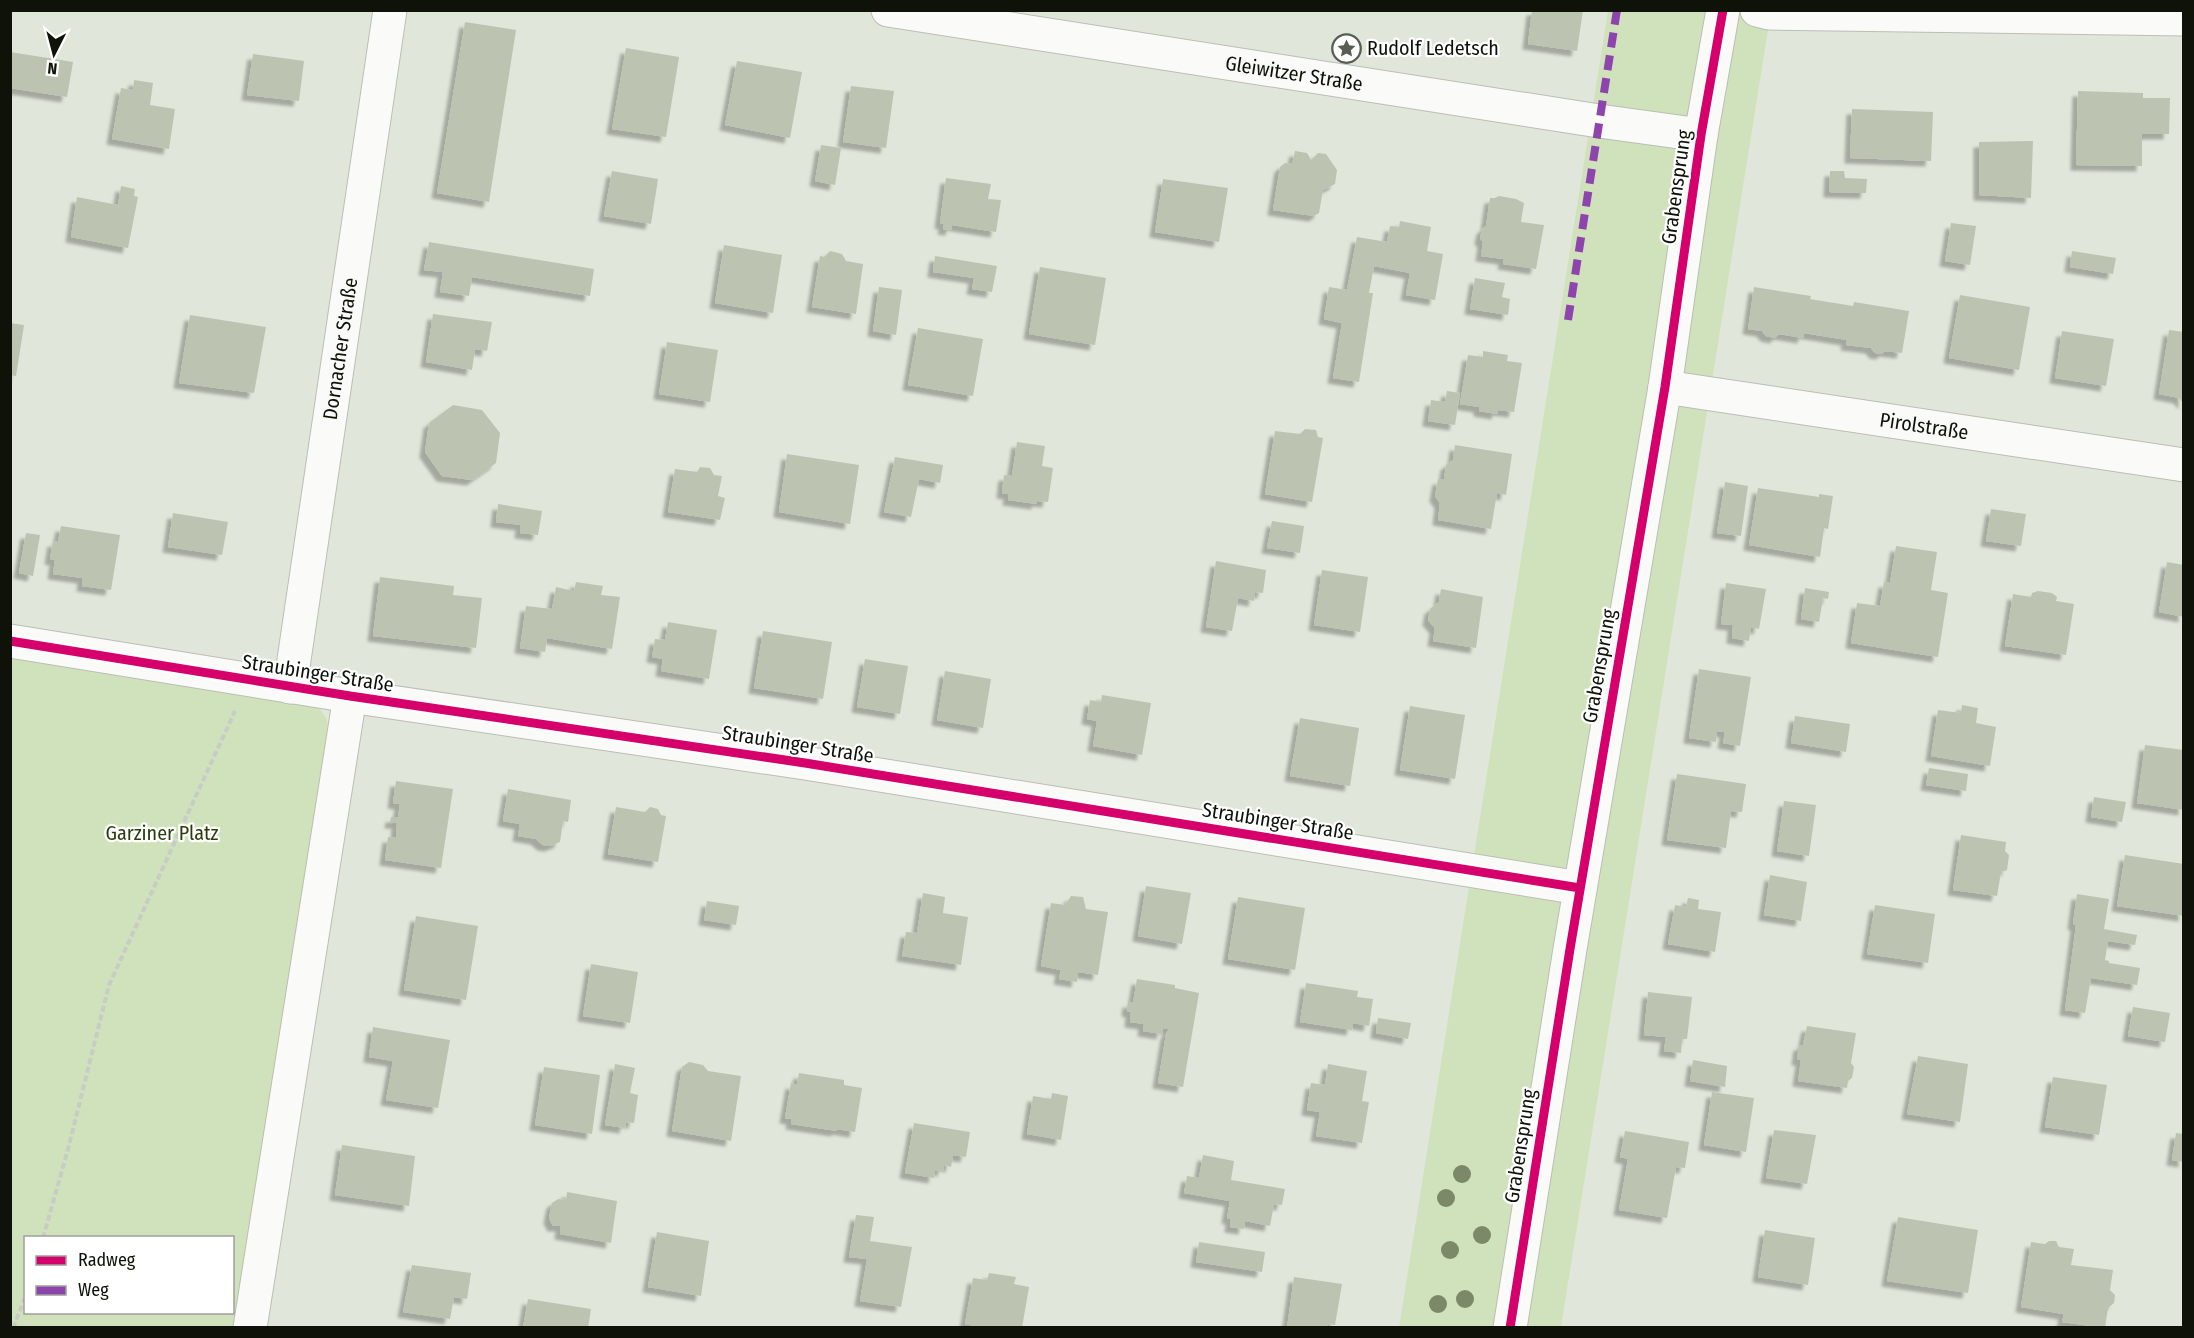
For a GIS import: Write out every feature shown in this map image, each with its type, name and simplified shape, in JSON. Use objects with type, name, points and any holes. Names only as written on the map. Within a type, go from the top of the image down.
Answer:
[{"type":"street","name":"Dornacher Straße","points":[[290,687],[390,10]]},
{"type":"street","name":"Gleiwitzer Straße","points":[[888,10],[1588,120],[1701,135]]},
{"type":"street","name":"Grabensprung","points":[[1510,1328],[1580,888],[1665,387],[1701,135],[1723,10]]},
{"type":"street","points":[[1756,10],[1769,13],[2184,19]]},
{"type":"street","name":"Pirolstraße","points":[[1665,387],[2184,465]]},
{"type":"street","name":"Straubinger Straße","points":[[10,641],[290,687],[805,763],[1580,888]]},
{"type":"street","points":[[250,1328],[350,696]]},
{"type":"path","points":[[44,1236],[109,985],[249,680]]},
{"type":"path","points":[[13,1328],[24,1299]]},
{"type":"green space","points":[[1608,11],[1771,11],[1561,1327],[1399,1328]]},
{"type":"green space","name":"Garziner Platz","points":[[10,657],[316,703],[326,718],[329,731],[235,1327],[11,1327]]},
{"type":"building","points":[[1532,10],[1583,10],[1577,51],[1528,44]]},
{"type":"building","points":[[465,22],[516,30],[489,202],[437,193]]},
{"type":"building","points":[[626,48],[679,57],[666,137],[612,129]]},
{"type":"building","points":[[10,52],[73,62],[67,97],[10,88]]},
{"type":"building","points":[[253,54],[304,61],[299,101],[247,95]]},
{"type":"building","points":[[737,61],[802,72],[790,138],[725,125]]},
{"type":"building","points":[[134,80],[153,83],[150,105],[175,109],[169,149],[112,139],[121,88],[133,90]]},
{"type":"building","points":[[851,86],[894,91],[886,148],[843,142]]},
{"type":"building","points":[[2078,91],[2143,93],[2143,98],[2170,98],[2169,134],[2142,134],[2142,166],[2076,165]]},
{"type":"building","points":[[1852,109],[1933,112],[1931,161],[1850,158]]},
{"type":"building","points":[[2033,141],[2031,198],[1979,195],[1979,142]]},
{"type":"building","points":[[821,145],[841,148],[835,185],[815,181]]},
{"type":"building","points":[[1295,151],[1307,153],[1311,160],[1318,153],[1326,154],[1337,170],[1335,184],[1323,190],[1319,213],[1314,216],[1273,210],[1280,167],[1285,163],[1292,164]]},
{"type":"building","points":[[612,171],[658,179],[651,224],[604,216]]},
{"type":"building","points":[[1830,171],[1844,171],[1845,178],[1867,179],[1866,193],[1829,192]]},
{"type":"building","points":[[946,178],[991,184],[988,199],[1001,200],[996,232],[952,225],[951,230],[943,229],[944,224],[940,223]]},
{"type":"building","points":[[1163,179],[1228,188],[1219,242],[1155,232]]},
{"type":"building","points":[[121,186],[135,189],[134,196],[138,197],[128,248],[71,237],[77,197],[118,205]]},
{"type":"building","points":[[1499,196],[1524,203],[1521,222],[1544,225],[1536,269],[1503,264],[1504,259],[1481,256],[1483,242],[1480,239],[1482,229],[1486,226],[1490,198]]},
{"type":"building","points":[[1400,221],[1431,227],[1427,251],[1443,254],[1435,300],[1406,295],[1410,273],[1374,266],[1369,293],[1373,293],[1359,382],[1333,378],[1342,323],[1324,319],[1329,287],[1347,290],[1357,237],[1387,242],[1390,226],[1399,227]]},
{"type":"building","points":[[1951,223],[1976,226],[1970,265],[1945,261]]},
{"type":"building","points":[[429,242],[594,269],[590,296],[472,277],[469,296],[440,292],[443,272],[424,270]]},
{"type":"building","points":[[724,245],[782,255],[773,313],[715,303]]},
{"type":"building","points":[[830,251],[842,254],[846,261],[863,264],[856,314],[812,307],[820,256],[824,257]]},
{"type":"building","points":[[2072,251],[2116,258],[2113,274],[2070,267]]},
{"type":"building","points":[[935,256],[997,266],[992,292],[972,289],[974,278],[933,272]]},
{"type":"building","points":[[1040,267],[1106,278],[1095,345],[1029,334]]},
{"type":"building","points":[[1475,278],[1505,283],[1502,297],[1510,299],[1508,315],[1470,309]]},
{"type":"building","points":[[879,287],[902,290],[896,335],[873,331]]},
{"type":"building","points":[[1754,287],[1811,296],[1810,299],[1853,306],[1854,302],[1909,311],[1902,353],[1885,351],[1881,354],[1875,353],[1871,348],[1846,345],[1847,340],[1804,333],[1803,338],[1779,334],[1775,338],[1766,336],[1762,331],[1748,329]]},
{"type":"building","points":[[1960,295],[2030,307],[2019,370],[1949,358]]},
{"type":"building","points":[[433,314],[492,322],[487,351],[475,349],[472,370],[426,362]]},
{"type":"building","points":[[190,315],[266,327],[254,393],[179,383]]},
{"type":"building","points":[[10,323],[24,325],[16,376],[10,375]]},
{"type":"building","points":[[918,328],[983,339],[973,396],[908,385]]},
{"type":"building","points":[[2169,330],[2184,332],[2184,404],[2179,398],[2159,394]]},
{"type":"building","points":[[2062,331],[2114,339],[2106,386],[2055,378]]},
{"type":"building","points":[[667,342],[718,350],[710,402],[659,394]]},
{"type":"building","points":[[1483,351],[1508,355],[1507,361],[1522,363],[1514,412],[1498,410],[1497,414],[1479,411],[1479,407],[1460,404],[1468,355],[1483,357]]},
{"type":"building","points":[[1447,391],[1460,393],[1455,425],[1428,421],[1431,400],[1445,402]]},
{"type":"building","points":[[453,405],[482,410],[500,433],[496,463],[472,480],[442,476],[425,452],[429,423]]},
{"type":"building","points":[[1305,429],[1316,430],[1318,437],[1323,438],[1312,502],[1265,494],[1275,431],[1300,434]]},
{"type":"building","points":[[1017,442],[1045,446],[1042,466],[1053,468],[1048,502],[1037,501],[1037,504],[1008,500],[1009,494],[1002,493],[1004,475],[1012,476]]},
{"type":"building","points":[[1455,445],[1512,454],[1506,495],[1497,493],[1491,529],[1438,520],[1440,503],[1435,496],[1438,479],[1444,480],[1446,465],[1453,460]]},
{"type":"building","points":[[787,454],[859,465],[850,524],[779,512]]},
{"type":"building","points":[[895,457],[943,465],[940,483],[919,479],[911,517],[884,512]]},
{"type":"building","points":[[700,467],[710,468],[714,475],[722,476],[718,496],[725,498],[720,520],[668,512],[675,469],[697,472]]},
{"type":"building","points":[[1725,482],[1748,486],[1741,536],[1717,533]]},
{"type":"building","points":[[1758,488],[1819,497],[1819,494],[1833,496],[1828,529],[1824,528],[1820,557],[1749,545]]},
{"type":"building","points":[[498,504],[542,511],[538,535],[520,533],[521,525],[496,522]]},
{"type":"building","points":[[1991,509],[2026,514],[2021,546],[1986,541]]},
{"type":"building","points":[[173,513],[228,522],[222,555],[168,547]]},
{"type":"building","points":[[1272,521],[1304,526],[1300,553],[1267,548]]},
{"type":"building","points":[[61,526],[120,535],[111,590],[82,586],[83,578],[53,574],[55,560],[50,559],[53,541],[58,542]]},
{"type":"building","points":[[26,533],[40,535],[33,576],[19,573]]},
{"type":"building","points":[[1896,546],[1937,552],[1931,590],[1948,593],[1938,657],[1851,643],[1857,603],[1880,606],[1884,582],[1890,583]]},
{"type":"building","points":[[1216,561],[1266,570],[1263,593],[1255,592],[1254,601],[1238,598],[1232,631],[1206,627]]},
{"type":"building","points":[[2167,562],[2184,565],[2184,617],[2159,612]]},
{"type":"building","points":[[1322,570],[1368,577],[1360,632],[1314,625]]},
{"type":"building","points":[[380,577],[454,586],[453,595],[482,598],[476,648],[373,636]]},
{"type":"building","points":[[576,582],[603,586],[601,595],[620,597],[612,649],[547,638],[545,652],[520,648],[526,606],[552,609],[556,587],[574,591]]},
{"type":"building","points":[[1726,583],[1766,589],[1759,629],[1751,627],[1749,641],[1732,638],[1733,625],[1721,624]]},
{"type":"building","points":[[1805,588],[1829,592],[1828,599],[1823,598],[1819,622],[1801,619]]},
{"type":"building","points":[[1441,589],[1483,597],[1476,648],[1433,641],[1435,628],[1428,620],[1430,609],[1439,602]]},
{"type":"building","points":[[2038,591],[2052,593],[2057,597],[2056,601],[2074,604],[2066,655],[2005,646],[2013,594],[2031,597],[2032,593]]},
{"type":"building","points":[[668,622],[717,630],[709,679],[661,671],[663,659],[652,657],[655,639],[665,640]]},
{"type":"building","points":[[763,631],[832,642],[823,699],[754,688]]},
{"type":"building","points":[[865,659],[908,666],[900,714],[857,707]]},
{"type":"building","points":[[1699,669],[1751,677],[1740,746],[1723,743],[1725,732],[1717,731],[1716,742],[1689,738]]},
{"type":"building","points":[[945,671],[991,679],[983,728],[937,720]]},
{"type":"building","points":[[1102,695],[1151,703],[1142,755],[1093,746],[1097,721],[1087,719],[1090,700],[1101,702]]},
{"type":"building","points":[[1962,705],[1978,708],[1976,723],[1996,727],[1990,766],[1931,756],[1938,710],[1961,713]]},
{"type":"building","points":[[1410,706],[1465,715],[1455,779],[1400,770]]},
{"type":"building","points":[[1795,716],[1850,724],[1846,752],[1791,743]]},
{"type":"building","points":[[1300,718],[1359,728],[1350,786],[1290,776]]},
{"type":"building","points":[[2145,745],[2184,750],[2184,810],[2137,803]]},
{"type":"building","points":[[1929,768],[1968,774],[1966,791],[1926,785]]},
{"type":"building","points":[[1677,774],[1746,784],[1742,812],[1731,811],[1726,848],[1667,840]]},
{"type":"building","points":[[396,781],[453,789],[441,868],[385,860],[388,837],[396,838],[397,823],[390,823],[391,817],[398,817],[400,804],[393,803]]},
{"type":"building","points":[[508,789],[571,800],[568,822],[563,821],[560,842],[550,846],[543,845],[536,839],[518,836],[520,824],[503,821]]},
{"type":"building","points":[[2094,797],[2126,802],[2122,822],[2091,817]]},
{"type":"building","points":[[1784,801],[1816,805],[1809,856],[1777,851]]},
{"type":"building","points":[[616,807],[645,812],[650,807],[658,809],[661,815],[666,816],[658,862],[608,854]]},
{"type":"building","points":[[1961,835],[2006,842],[2005,851],[2009,855],[2007,870],[2001,872],[1997,896],[1953,890]]},
{"type":"building","points":[[2125,855],[2184,864],[2184,916],[2117,906]]},
{"type":"building","points":[[1770,875],[1807,882],[1801,921],[1764,915]]},
{"type":"building","points":[[1146,886],[1191,893],[1182,944],[1138,936]]},
{"type":"building","points":[[923,893],[945,897],[943,913],[968,917],[961,965],[902,956],[906,932],[917,933]]},
{"type":"building","points":[[2077,894],[2109,899],[2104,929],[2137,935],[2135,945],[2108,941],[2105,960],[2109,963],[2140,968],[2137,985],[2091,978],[2085,1013],[2065,1010],[2076,925],[2073,924]]},
{"type":"building","points":[[1071,896],[1083,897],[1086,909],[1108,912],[1098,975],[1078,972],[1077,982],[1059,979],[1061,970],[1041,966],[1051,903],[1065,905]]},
{"type":"building","points":[[1238,897],[1305,908],[1295,970],[1228,959]]},
{"type":"building","points":[[1688,898],[1699,900],[1698,909],[1721,912],[1715,952],[1668,944],[1675,905],[1686,907]]},
{"type":"building","points":[[707,901],[739,906],[736,925],[704,920]]},
{"type":"building","points":[[1875,905],[1935,914],[1928,963],[1867,954]]},
{"type":"building","points":[[416,916],[478,926],[466,1000],[404,990]]},
{"type":"building","points":[[591,964],[638,972],[630,1023],[583,1016]]},
{"type":"building","points":[[1137,979],[1175,985],[1175,988],[1199,993],[1183,1087],[1158,1083],[1166,1034],[1169,1029],[1163,1028],[1162,1034],[1143,1031],[1144,1024],[1130,1022],[1131,1012],[1127,1011],[1128,1002],[1133,1003]]},
{"type":"building","points":[[1306,983],[1358,991],[1357,997],[1373,999],[1369,1026],[1353,1023],[1352,1030],[1300,1022]]},
{"type":"building","points":[[1648,992],[1692,997],[1687,1039],[1682,1039],[1681,1053],[1664,1051],[1666,1037],[1644,1035]]},
{"type":"building","points":[[2133,1007],[2170,1013],[2165,1042],[2128,1036]]},
{"type":"building","points":[[1378,1018],[1411,1023],[1408,1039],[1376,1033]]},
{"type":"building","points":[[1807,1026],[1856,1033],[1851,1063],[1854,1067],[1847,1088],[1798,1081],[1801,1060],[1797,1060],[1799,1045],[1803,1045]]},
{"type":"building","points":[[373,1027],[450,1040],[438,1108],[386,1100],[393,1061],[369,1057]]},
{"type":"building","points":[[1918,1056],[1968,1064],[1960,1122],[1907,1114]]},
{"type":"building","points":[[1693,1060],[1727,1066],[1725,1087],[1690,1081]]},
{"type":"building","points":[[689,1062],[703,1065],[708,1071],[741,1076],[731,1141],[672,1131],[682,1067]]},
{"type":"building","points":[[615,1064],[635,1068],[630,1093],[638,1095],[634,1123],[626,1122],[625,1128],[605,1125]]},
{"type":"building","points":[[1328,1064],[1367,1071],[1362,1101],[1369,1102],[1362,1143],[1316,1136],[1320,1112],[1307,1110],[1311,1083],[1325,1085]]},
{"type":"building","points":[[544,1067],[600,1075],[592,1134],[535,1125]]},
{"type":"building","points":[[799,1073],[844,1080],[844,1085],[862,1088],[855,1132],[791,1124],[792,1119],[785,1118],[791,1083],[797,1085]]},
{"type":"building","points":[[2053,1077],[2107,1085],[2099,1135],[2045,1127]]},
{"type":"building","points":[[1712,1092],[1754,1098],[1746,1152],[1704,1145]]},
{"type":"building","points":[[1052,1093],[1068,1096],[1061,1140],[1027,1134],[1033,1096],[1051,1099]]},
{"type":"building","points":[[914,1123],[970,1132],[966,1157],[953,1155],[951,1167],[944,1165],[943,1171],[935,1170],[934,1178],[905,1173]]},
{"type":"building","points":[[1774,1130],[1816,1135],[1807,1184],[1766,1178]]},
{"type":"building","points":[[1625,1131],[1689,1142],[1685,1168],[1676,1167],[1667,1218],[1619,1210],[1628,1159],[1620,1157]]},
{"type":"building","points":[[2176,1133],[2184,1134],[2184,1162],[2172,1160]]},
{"type":"building","points":[[342,1145],[415,1156],[409,1206],[335,1195]]},
{"type":"building","points":[[1203,1155],[1234,1161],[1231,1180],[1285,1189],[1282,1205],[1274,1204],[1270,1226],[1245,1221],[1244,1229],[1230,1227],[1231,1219],[1227,1218],[1230,1201],[1184,1193],[1187,1176],[1199,1178]]},
{"type":"building","points":[[567,1192],[617,1201],[611,1243],[560,1234],[561,1226],[553,1226],[549,1218],[552,1203],[558,1199],[566,1200]]},
{"type":"building","points":[[856,1215],[874,1217],[870,1241],[912,1247],[901,1307],[860,1301],[867,1259],[849,1257]]},
{"type":"building","points":[[1898,1217],[1978,1230],[1968,1293],[1887,1281]]},
{"type":"building","points":[[1765,1230],[1815,1238],[1808,1285],[1758,1277]]},
{"type":"building","points":[[657,1232],[709,1241],[701,1296],[648,1287]]},
{"type":"building","points":[[2049,1241],[2056,1241],[2059,1247],[2074,1249],[2071,1265],[2113,1270],[2110,1290],[2115,1295],[2114,1303],[2108,1308],[2105,1328],[2062,1322],[2064,1314],[2021,1307],[2031,1242],[2045,1244]]},
{"type":"building","points":[[1199,1242],[1265,1252],[1262,1272],[1196,1262]]},
{"type":"building","points":[[412,1265],[471,1273],[467,1299],[454,1297],[450,1319],[403,1312]]},
{"type":"building","points":[[989,1273],[1016,1277],[1014,1284],[1029,1287],[1022,1328],[986,1328],[965,1324],[973,1278],[987,1280]]},
{"type":"building","points":[[1294,1277],[1342,1284],[1335,1325],[1328,1324],[1328,1328],[1287,1328]]},
{"type":"building","points":[[528,1299],[591,1309],[588,1328],[523,1328]]},
{"type":"marked path","points":[[1568,320],[1617,10]]},
{"type":"cycle path","points":[[1510,1328],[1570,949],[1665,387],[1701,135],[1723,10]]},
{"type":"cycle path","points":[[10,641],[350,696],[805,763],[1580,888]]},
{"type":"place","name":"Rudolf Ledetsch","points":[[1346,48]]}]
